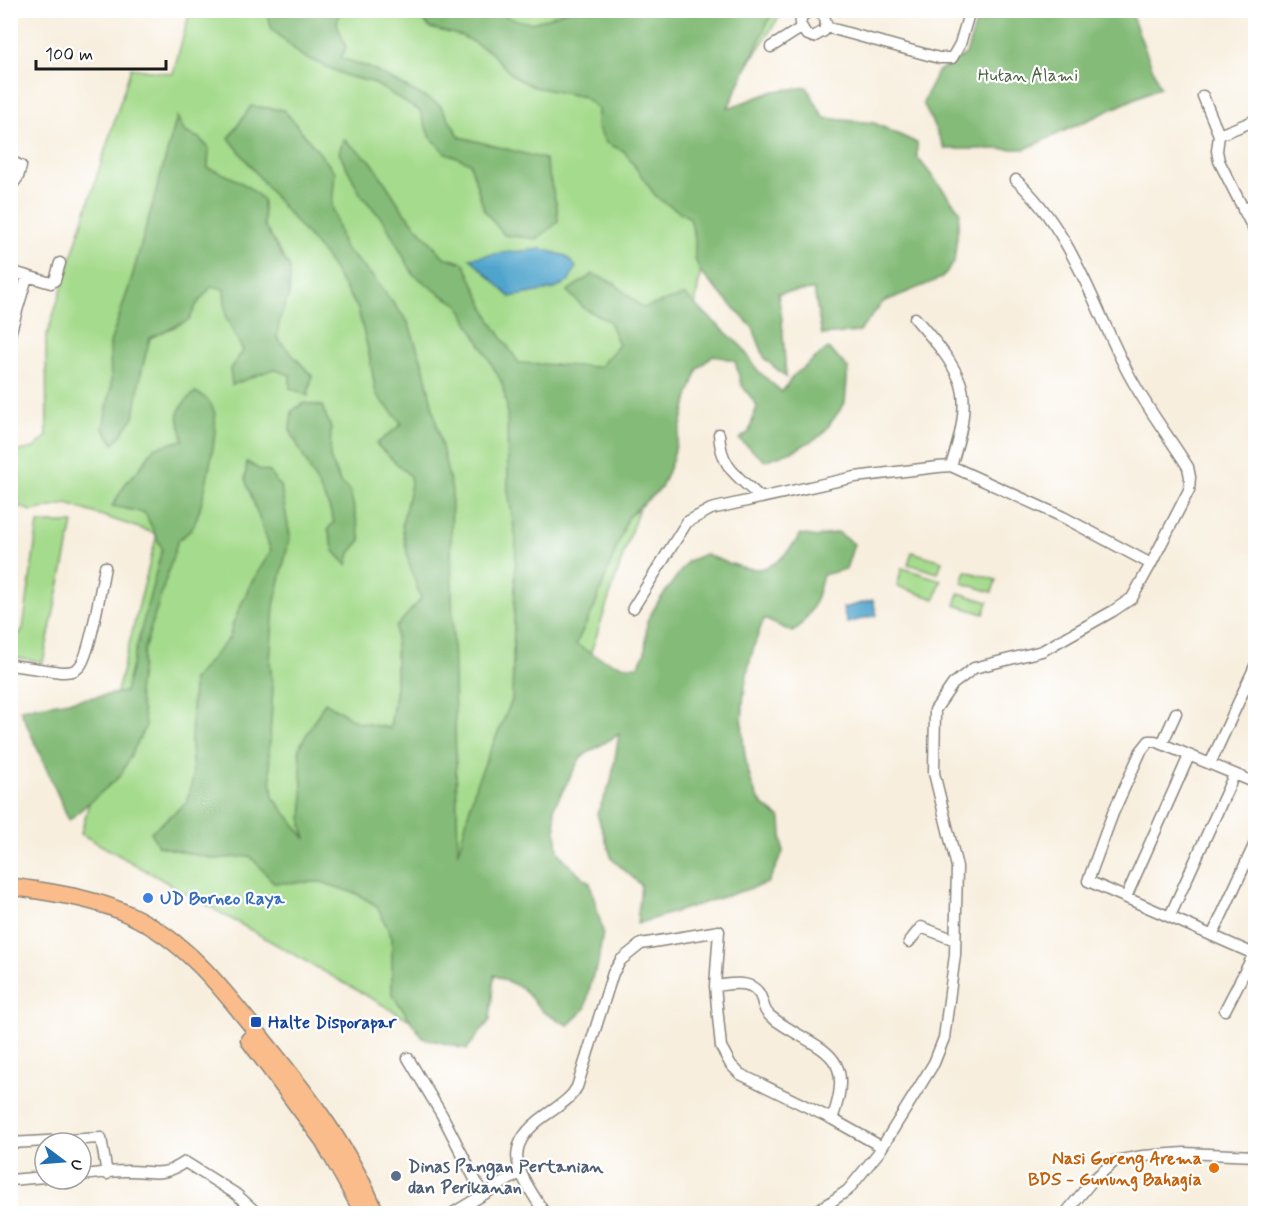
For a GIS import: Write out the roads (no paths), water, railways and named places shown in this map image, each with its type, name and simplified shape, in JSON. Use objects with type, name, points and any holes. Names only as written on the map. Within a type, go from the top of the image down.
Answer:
[{"type":"highway","points":[[10,886],[70,896],[114,909],[142,921],[184,949],[221,987],[298,1084],[333,1133],[368,1194],[376,1214]]},
{"type":"highway","points":[[10,894],[69,904],[117,919],[160,943],[191,968],[212,991],[323,1140],[364,1214]]},
{"type":"street","points":[[813,10],[824,16],[826,27],[821,34],[813,37],[801,28],[802,16],[813,10]]},
{"type":"street","points":[[826,27],[939,58],[952,57],[957,53],[970,10]]},
{"type":"street","points":[[771,48],[801,28]]},
{"type":"street","points":[[1203,96],[1219,135],[1217,151],[1219,161],[1256,234]]},
{"type":"street","points":[[1219,135],[1256,120]]},
{"type":"street","points":[[10,161],[21,166],[18,177],[10,188]]},
{"type":"street","points":[[809,1214],[848,1190],[882,1146],[934,1063],[944,1038],[955,940],[957,867],[934,773],[935,710],[953,684],[974,668],[1041,651],[1132,598],[1189,490],[1188,467],[1125,368],[1057,227],[1033,195],[1016,180]]},
{"type":"street","points":[[1243,210],[1256,204]]},
{"type":"street","points":[[10,272],[51,284],[55,280],[60,263]]},
{"type":"street","points":[[10,334],[27,277]]},
{"type":"street","points":[[915,318],[946,356],[960,380],[963,405],[961,434],[951,466]]},
{"type":"street","points":[[720,434],[720,451],[724,462],[761,498]]},
{"type":"street","points":[[633,608],[687,522],[711,509],[855,477],[951,466],[1063,517],[1151,564]]},
{"type":"street","points":[[10,665],[69,672],[81,666],[87,653],[105,567]]},
{"type":"street","points":[[1210,764],[1256,664]]},
{"type":"street","points":[[1162,744],[1176,713]]},
{"type":"street","points":[[1225,1010],[1255,952],[1089,882],[1088,879],[1113,813],[1141,751],[1149,741],[1162,744],[1256,783]]},
{"type":"street","points":[[1126,897],[1189,756]]},
{"type":"street","points":[[1170,916],[1234,775]]},
{"type":"street","points":[[1213,934],[1256,841]]},
{"type":"street","points":[[909,942],[921,927],[955,940]]},
{"type":"street","points":[[545,1214],[520,1173],[517,1157],[519,1141],[525,1131],[568,1100],[577,1087],[613,973],[621,960],[641,944],[718,931],[715,986],[721,1047],[731,1065],[740,1074],[882,1146]]},
{"type":"street","points":[[715,986],[738,983],[752,987],[761,997],[768,1015],[827,1053],[837,1066],[841,1079],[838,1101],[832,1119]]},
{"type":"street","points":[[408,1058],[442,1115],[483,1195]]},
{"type":"street","points":[[10,1143],[101,1138],[107,1174]]},
{"type":"street","points":[[1065,1214],[1092,1181],[1115,1161],[1143,1156],[1184,1154],[1256,1156]]},
{"type":"street","points":[[93,1175],[123,1171],[170,1172],[185,1162],[236,1194],[258,1214]]},
{"type":"street","points":[[450,1214],[520,1173]]},
{"type":"street","points":[[10,1180],[33,1178]]},
{"type":"water","points":[[542,249],[566,256],[576,267],[569,281],[555,289],[510,297],[470,258],[500,253]]},
{"type":"water","points":[[873,600],[877,615],[847,623],[843,608]]},
{"type":"place","name":"UD Borneo Raya","points":[[148,898]]},
{"type":"place","name":"Halte Disporapar","points":[[256,1022]]},
{"type":"place","name":"Nasi Goreng Arema BDS - Gunung Bahagia","points":[[1214,1168]]},
{"type":"place","name":"Dinas Pangan Pertanian dan Perikanan","points":[[396,1176]]},
{"type":"park label","name":"Hutan Alami","points":[[1028,75]]}]
